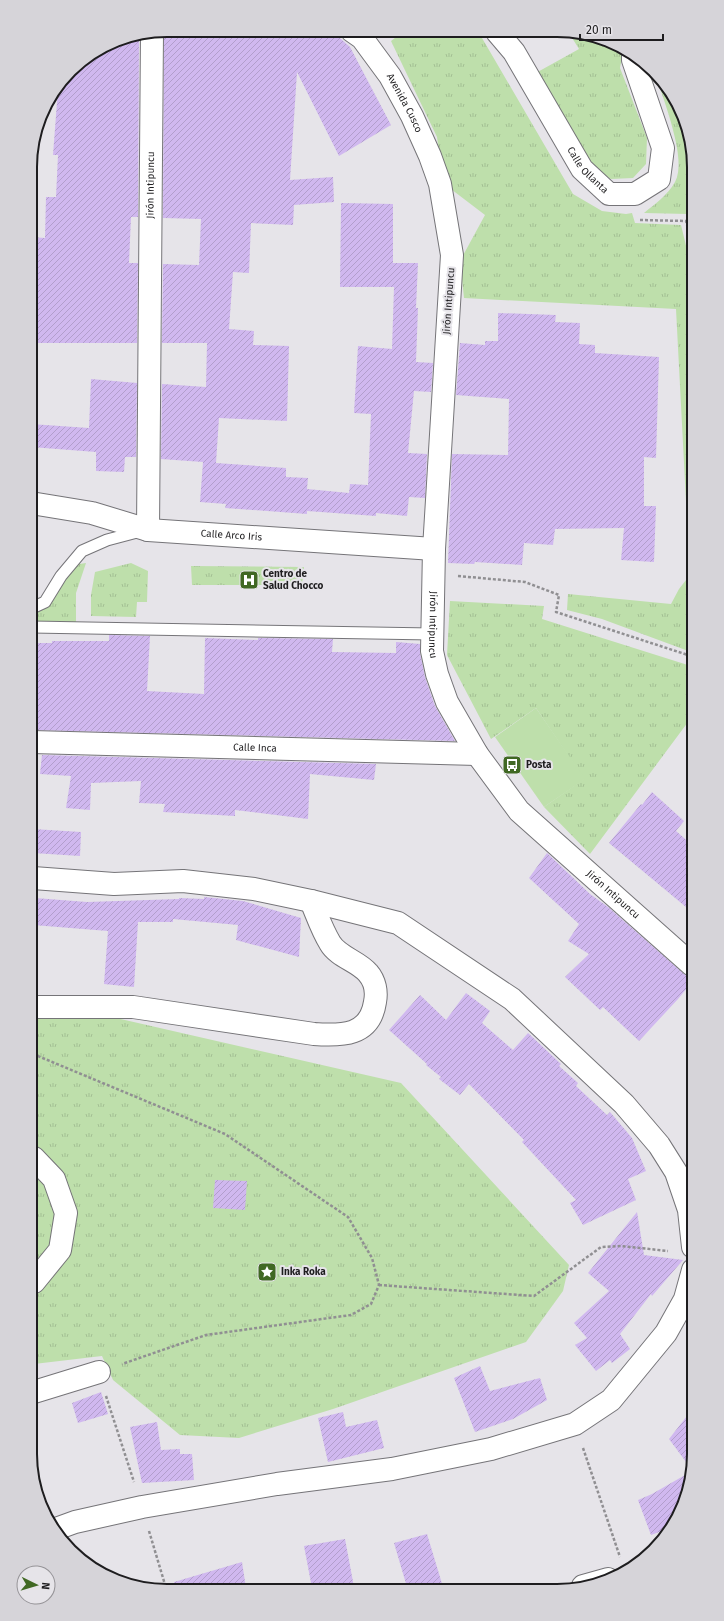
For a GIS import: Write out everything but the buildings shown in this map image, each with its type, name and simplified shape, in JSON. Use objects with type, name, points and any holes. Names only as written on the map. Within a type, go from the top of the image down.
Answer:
[{"type":"street","name":"Avenida Cusco","points":[[361,37],[390,76],[412,116],[430,156],[440,184]]},
{"type":"street","name":"Calle Ollanta","points":[[501,37],[514,52],[582,169],[609,194],[635,194]]},
{"type":"street","name":"Jirón Intipuncu","points":[[148,530],[152,38]]},
{"type":"street","points":[[634,62],[663,148],[659,179],[635,194]]},
{"type":"street","name":"Jirón Intipuncu","points":[[440,184],[452,255],[433,573],[432,651],[437,674],[447,702],[477,754],[519,811],[687,961]]},
{"type":"street","name":"Calle Arco Iris","points":[[37,504],[92,513],[148,530],[434,549]]},
{"type":"street","name":"Calle Inca","points":[[37,742],[477,754]]},
{"type":"street","points":[[37,878],[114,884],[183,881],[254,889],[311,901],[398,923],[512,998],[624,1104],[659,1145],[676,1172],[687,1204]]},
{"type":"street","points":[[37,1007],[133,1007],[314,1034],[334,1035],[350,1033],[366,1026],[374,1011],[377,991],[369,974],[334,949],[311,901]]},
{"type":"street","points":[[37,1161],[54,1179],[66,1213],[60,1250],[37,1278]]},
{"type":"street","points":[[60,1527],[75,1522],[142,1507],[277,1484],[392,1469],[491,1449],[575,1424],[611,1400],[666,1333],[685,1299],[687,1292]]},
{"type":"street","points":[[37,1391],[99,1372]]},
{"type":"lane","points":[[37,606],[45,602],[61,576],[82,551],[108,540],[148,530]]},
{"type":"lane","points":[[37,627],[432,634]]},
{"type":"path","points":[[635,194],[639,220],[686,221],[687,225]]},
{"type":"path","points":[[433,573],[525,582],[559,595],[556,612],[687,655]]},
{"type":"path","points":[[37,1056],[225,1134],[348,1217],[372,1258],[379,1285],[371,1304],[351,1315],[206,1335],[99,1372],[165,1584]]},
{"type":"path","points":[[379,1285],[534,1296],[601,1247],[621,1246],[668,1251]]},
{"type":"path","points":[[575,1424],[615,1571]]},
{"type":"green space","points":[[396,37],[481,37],[573,194],[602,211],[626,214],[632,213],[635,223],[681,225],[687,250],[687,521],[676,309],[464,298],[460,261],[485,215],[443,183],[437,137],[391,41]]},
{"type":"green space","points":[[572,38],[599,44],[622,55],[620,68],[647,138],[646,164],[633,178],[611,179],[595,170],[534,74],[579,49]]},
{"type":"green space","points":[[661,89],[670,102],[683,133],[687,167],[687,214],[644,213],[668,191],[675,182],[678,172],[677,145]]},
{"type":"green space","points":[[86,563],[76,593],[76,625],[37,625],[37,605],[73,565]]},
{"type":"green space","points":[[131,563],[148,571],[147,602],[137,602],[136,617],[91,616],[91,595],[95,572]]},
{"type":"green space","points":[[191,566],[304,567],[302,585],[192,585]]},
{"type":"green space","points":[[687,573],[687,651],[602,619],[567,610],[568,594],[671,604],[686,580]]},
{"type":"green space","points":[[450,601],[544,606],[542,619],[687,665],[687,723],[590,854],[544,807],[584,779],[536,708],[491,739],[447,655]]},
{"type":"green space","points":[[536,708],[585,779],[544,807],[495,737]]},
{"type":"green space","points":[[37,1000],[401,1083],[569,1265],[563,1291],[526,1342],[333,1409],[239,1438],[180,1435],[113,1380],[102,1356],[37,1364]]},
{"type":"place","name":"Centro de Salud Chocco","points":[[249,580]]},
{"type":"place","name":"Posta","points":[[512,765]]},
{"type":"place","name":"Inka Roka","points":[[267,1272]]}]
